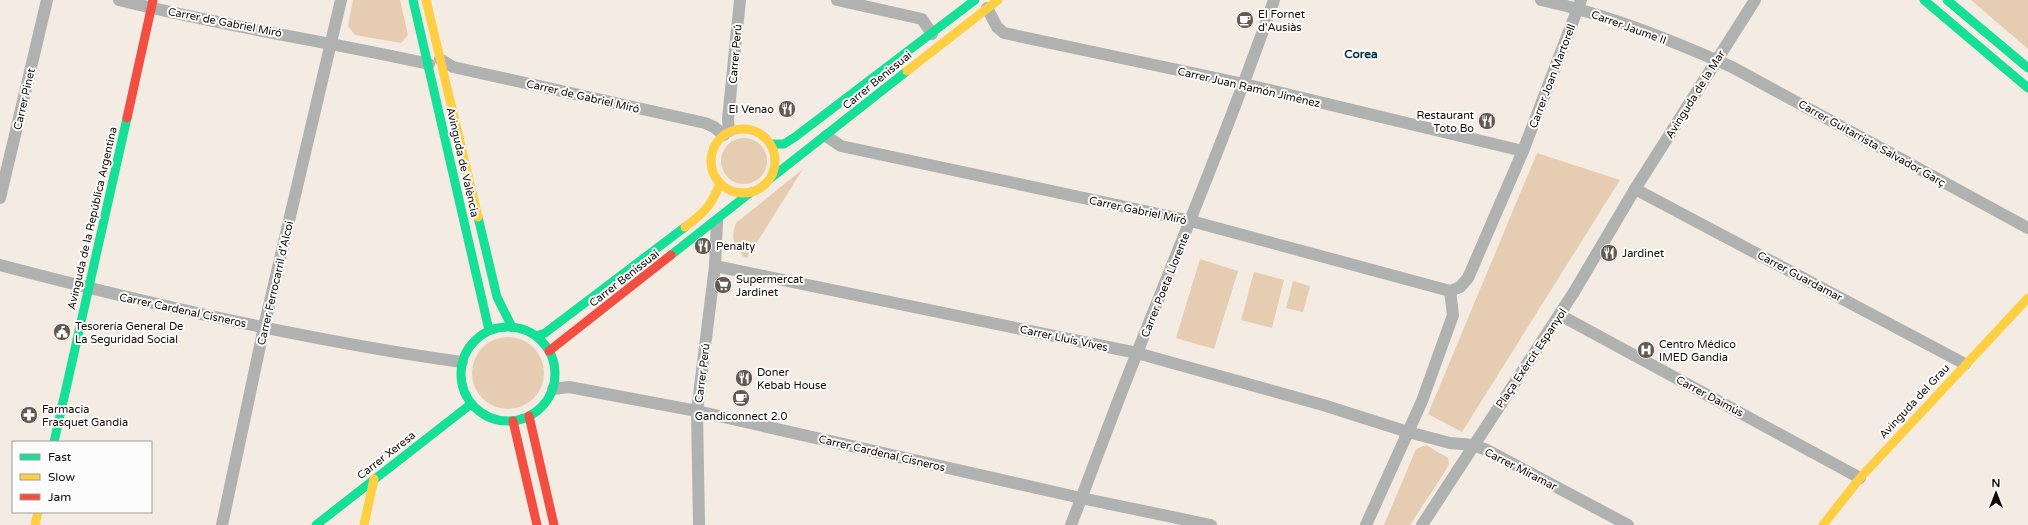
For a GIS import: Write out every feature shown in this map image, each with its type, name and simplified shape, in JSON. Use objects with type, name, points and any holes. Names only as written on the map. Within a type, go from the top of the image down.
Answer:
[{"type":"street","name":"Carrer Pinet","points":[[0,198],[47,0]]},
{"type":"street","name":"Carrer de Gabriel Miró","points":[[119,0],[152,4],[429,64]]},
{"type":"street","name":"Carrer Ferrocarril d'Alcoi","points":[[222,525],[264,327],[341,0]]},
{"type":"street","name":"Avinguda de València","points":[[413,0],[429,64],[489,330]]},
{"type":"street","name":"Avinguda de València","points":[[426,0],[498,298],[503,312],[512,327]]},
{"type":"street","name":"Carrer Perú","points":[[726,133],[740,0]]},
{"type":"street","points":[[837,0],[922,19],[932,34]]},
{"type":"street","name":"Carrer Benissuai","points":[[771,144],[784,144],[795,137],[975,0]]},
{"type":"street","name":"Carrer Benissuai","points":[[771,178],[998,0]]},
{"type":"street","name":"Carrer Poeta Llorente","points":[[1070,525],[1137,353],[1191,221],[1244,84],[1274,0]]},
{"type":"street","name":"Carrer Jaume II","points":[[1541,0],[1579,4],[1716,60]]},
{"type":"street","name":"Avinguda de la Mar","points":[[1635,189],[1755,0]]},
{"type":"street","points":[[1924,0],[2028,88]]},
{"type":"street","points":[[1946,0],[2028,68]]},
{"type":"street","name":"Avinguda de la República Argentina","points":[[54,441],[152,4]]},
{"type":"street","name":"Carrer Joan Martorell","points":[[1523,151],[1579,4]]},
{"type":"street","name":"Carrer Juan Ramón Jiménez","points":[[987,8],[993,21],[1004,33],[1244,84],[1523,151]]},
{"type":"street","name":"Carrer de Gabriel Miró","points":[[440,59],[453,67],[706,123],[726,133]]},
{"type":"street","name":"Carrer Guitarrista Salvador Garç","points":[[1716,60],[1732,67],[2028,228]]},
{"type":"street","points":[[748,129],[765,137],[771,144],[776,161],[771,178],[762,187],[751,192],[734,192],[720,183],[714,176],[711,158],[717,141],[726,133],[748,129]]},
{"type":"street","name":"Carrer Gabriel Miró","points":[[826,136],[841,146],[1191,221],[1450,291]]},
{"type":"street","points":[[1366,525],[1422,401],[1453,315],[1450,291],[1460,287],[1468,278],[1523,151]]},
{"type":"street","name":"Carrer Benissuai","points":[[536,336],[545,332],[565,318],[702,214],[714,200],[720,183]]},
{"type":"street","name":"Plaça Exèrcit Espanyol","points":[[1422,525],[1473,445],[1560,315],[1635,189]]},
{"type":"street","name":"Carrer Guardamar","points":[[1635,189],[1965,364]]},
{"type":"street","name":"Carrer Benissuai","points":[[549,351],[717,221],[751,192]]},
{"type":"street","name":"Carrer Perú","points":[[699,525],[697,411],[714,266],[717,221]]},
{"type":"street","name":"Carrer Cardenal Cisneros","points":[[0,265],[88,288],[264,327],[462,362]]},
{"type":"street","name":"Carrer Lluís Vives","points":[[714,266],[1137,353],[1323,405],[1408,432]]},
{"type":"street","name":"Avinguda del Grau","points":[[1824,525],[1860,478],[2028,298]]},
{"type":"street","name":"Carrer Daimús","points":[[1560,315],[1860,478]]},
{"type":"street","points":[[512,327],[525,330],[536,336],[549,351],[554,363],[555,376],[553,389],[548,400],[539,409],[529,416],[513,421],[501,421],[490,418],[479,412],[471,404],[461,384],[462,362],[468,349],[477,338],[489,330],[512,327]]},
{"type":"street","name":"Carrer Cardenal Cisneros","points":[[553,389],[569,387],[697,411],[1081,498],[1211,525]]},
{"type":"street","name":"Carrer Xeresa","points":[[316,525],[471,404]]},
{"type":"street","points":[[529,416],[554,525]]},
{"type":"street","points":[[513,421],[537,525]]},
{"type":"street","name":"Carrer Miramar","points":[[1408,432],[1450,443],[1473,445],[1487,450],[1628,525]]},
{"type":"street","points":[[364,525],[374,479]]},
{"type":"street","points":[[338,508],[353,509],[361,516],[364,525]]},
{"type":"street","points":[[35,525],[38,513]]},
{"type":"shaded area","points":[[353,0],[400,0],[408,35],[401,43],[355,35],[348,26]]},
{"type":"shaded area","points":[[1971,0],[2028,0],[2028,49]]},
{"type":"shaded area","points":[[744,138],[757,142],[763,148],[767,161],[763,174],[757,180],[744,184],[731,180],[725,174],[721,161],[725,148],[731,142]]},
{"type":"shaded area","points":[[1537,153],[1620,180],[1462,432],[1428,414]]},
{"type":"shaded area","points":[[803,169],[747,258],[744,257],[734,242],[733,233],[736,223]]},
{"type":"shaded area","points":[[1200,259],[1238,271],[1214,349],[1176,338]]},
{"type":"shaded area","points":[[1254,272],[1284,280],[1272,328],[1241,320]]},
{"type":"shaded area","points":[[1293,281],[1310,286],[1303,312],[1286,308]]},
{"type":"shaded area","points":[[508,337],[522,340],[534,347],[541,359],[544,373],[541,387],[534,399],[522,406],[508,409],[494,406],[482,399],[475,387],[472,373],[475,359],[482,347],[494,340]]},
{"type":"shaded area","points":[[1426,445],[1448,458],[1449,464],[1446,470],[1410,525],[1384,525],[1416,449]]},
{"type":"traffic: fast","points":[[413,0],[489,330]]},
{"type":"traffic: fast","points":[[771,144],[784,144],[795,137],[975,0]]},
{"type":"traffic: fast","points":[[1924,0],[2028,88]]},
{"type":"traffic: fast","points":[[1947,0],[2028,68]]},
{"type":"traffic: fast","points":[[771,178],[907,71]]},
{"type":"traffic: fast","points":[[54,441],[127,118]]},
{"type":"traffic: fast","points":[[671,255],[751,192]]},
{"type":"traffic: fast","points":[[478,217],[497,297],[512,327]]},
{"type":"traffic: fast","points":[[536,336],[545,333],[685,227]]},
{"type":"traffic: fast","points":[[508,327],[526,330],[541,341],[552,356],[555,374],[552,392],[541,407],[526,418],[508,421],[490,418],[475,407],[464,392],[461,374],[464,356],[475,341],[490,330],[508,327]]},
{"type":"traffic: fast","points":[[316,525],[471,404]]},
{"type":"traffic: slow","points":[[426,0],[478,217]]},
{"type":"traffic: slow","points":[[907,71],[998,0]]},
{"type":"traffic: slow","points":[[737,129],[749,129],[766,138],[773,149],[775,161],[773,173],[766,184],[749,193],[737,193],[725,188],[716,179],[711,167],[711,155],[716,143],[725,134],[737,129]]},
{"type":"traffic: slow","points":[[685,227],[707,208],[720,183]]},
{"type":"traffic: slow","points":[[1823,525],[1860,478],[2028,298]]},
{"type":"traffic: slow","points":[[364,525],[374,479]]},
{"type":"traffic: slow","points":[[35,525],[38,513]]},
{"type":"traffic: jam","points":[[127,118],[153,0]]},
{"type":"traffic: jam","points":[[549,351],[671,255]]},
{"type":"traffic: jam","points":[[529,416],[554,525]]},
{"type":"traffic: jam","points":[[513,421],[537,525]]},
{"type":"place","name":"El Fornet d'Ausiàs","points":[[1245,20]]},
{"type":"place","name":"El Venao","points":[[787,109]]},
{"type":"place","name":"Restaurant Toto Bo","points":[[1487,121]]},
{"type":"place","name":"Penalty","points":[[703,246]]},
{"type":"place","name":"Jardinet","points":[[1609,253]]},
{"type":"place","name":"Supermercat Jardinet","points":[[723,285]]},
{"type":"place","name":"Tesorería General De La Seguridad Social","points":[[62,332]]},
{"type":"place","name":"Centro Médico IMED Gandia","points":[[1646,350]]},
{"type":"place","name":"Doner Kebab House","points":[[744,378]]},
{"type":"place","name":"Gandiconnect 2.0","points":[[741,398]]},
{"type":"place","name":"Farmacia Frasquet Gandia","points":[[29,415]]},
{"type":"district","name":"Corea","points":[[1361,54]]}]
